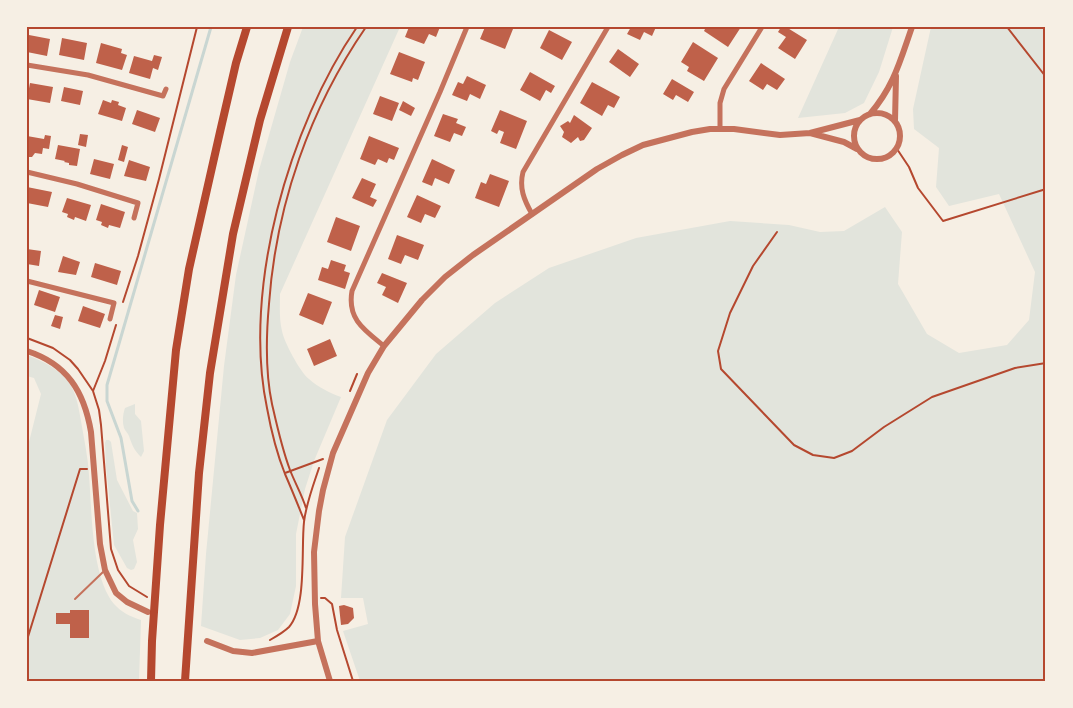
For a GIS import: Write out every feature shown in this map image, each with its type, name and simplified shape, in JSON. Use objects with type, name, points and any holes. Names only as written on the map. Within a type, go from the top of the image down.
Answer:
[{"type":"highway","points":[[152,681],[152,640],[160,525],[176,350],[194,247],[236,63],[247,27]]},
{"type":"highway","points":[[184,681],[199,473],[212,362],[233,234],[260,120],[288,27]]},
{"type":"street","points":[[384,346],[363,330],[354,318],[352,291],[467,27]]},
{"type":"street","points":[[532,214],[522,193],[523,172],[608,27]]},
{"type":"street","points":[[720,129],[720,103],[724,89],[762,27]]},
{"type":"street","points":[[858,150],[854,131],[861,120],[877,105],[896,75],[912,27]]},
{"type":"street","points":[[27,65],[88,75],[163,96],[166,89]]},
{"type":"street","points":[[810,133],[844,142],[868,158],[880,160],[890,156],[897,149],[900,138],[895,121],[896,75]]},
{"type":"street","points":[[869,114],[883,114],[895,121]]},
{"type":"street","points":[[330,681],[318,641],[315,552],[323,490],[333,453],[368,373],[384,346],[422,300],[473,255],[597,169],[643,145],[692,132],[720,129],[780,135],[810,133],[861,120]]},
{"type":"street","points":[[27,172],[77,184],[138,203],[134,218]]},
{"type":"street","points":[[27,281],[114,303],[110,319]]},
{"type":"street","points":[[27,351],[40,355],[61,368],[74,383],[83,401],[91,432],[100,544],[105,570],[116,593],[127,602],[148,612]]},
{"type":"street","points":[[207,641],[233,651],[252,653],[318,641]]},
{"type":"lane","points":[[75,599],[105,570]]},
{"type":"path","points":[[121,307],[138,256],[197,27]]},
{"type":"path","points":[[304,520],[285,473],[267,407],[262,377],[261,306],[275,218],[293,158],[308,118],[328,76],[357,27]]},
{"type":"path","points":[[306,508],[291,471],[274,412],[268,376],[267,321],[270,287],[278,232],[294,174],[317,113],[338,72],[366,27]]},
{"type":"path","points":[[1007,27],[1046,77]]},
{"type":"path","points":[[897,149],[909,167],[918,188],[943,221],[1046,189]]},
{"type":"path","points":[[777,232],[753,266],[730,313],[718,351],[721,369],[794,445],[813,455],[834,458],[852,451],[884,427],[932,397],[1015,368],[1046,363]]},
{"type":"path","points":[[93,391],[118,318]]},
{"type":"path","points":[[27,338],[53,348],[70,360],[93,391],[101,425],[111,549],[118,570],[129,586],[152,600]]},
{"type":"path","points":[[348,396],[361,367]]},
{"type":"path","points":[[263,643],[290,626],[298,610],[302,588],[304,520],[323,459],[285,473]]},
{"type":"path","points":[[27,640],[80,469]]},
{"type":"path","points":[[337,630],[353,681]]},
{"type":"shaded area","points":[[303,27],[400,27],[280,294],[282,331],[297,364],[313,382],[324,390],[341,397],[314,461],[305,489],[296,534],[296,586],[290,614],[278,630],[260,638],[240,640],[201,626],[224,366],[236,275],[259,170],[290,62]]},
{"type":"shaded area","points":[[839,27],[893,27],[879,72],[864,103],[845,113],[798,118]]},
{"type":"shaded area","points":[[931,27],[1046,27],[1046,681],[360,681],[343,631],[368,624],[363,598],[341,598],[345,537],[387,420],[436,354],[495,303],[549,268],[636,238],[730,221],[789,225],[820,232],[844,231],[885,207],[902,232],[898,284],[927,334],[959,353],[1007,345],[1029,320],[1035,272],[999,194],[949,206],[936,187],[939,148],[914,129],[913,109]]},
{"type":"shaded area","points":[[27,355],[46,363],[57,371],[67,380],[75,394],[87,455],[94,542],[101,577],[106,592],[114,604],[126,614],[141,620],[139,681],[27,681],[27,450],[41,394],[34,378],[27,376]]},
{"type":"shaded area","points":[[135,404],[135,414],[141,421],[144,451],[141,457],[124,429],[123,423],[125,408]]},
{"type":"shaded area","points":[[106,440],[111,442],[117,480],[133,511],[137,513],[138,529],[133,540],[137,562],[131,570],[127,568],[114,545],[106,466]]},
{"type":"building","points":[[409,27],[440,27],[436,37],[429,34],[424,44],[405,37]]},
{"type":"building","points":[[485,27],[513,29],[505,49],[480,39]]},
{"type":"building","points":[[631,27],[656,27],[652,36],[644,32],[640,40],[627,34]]},
{"type":"building","points":[[706,27],[741,27],[728,47],[704,31]]},
{"type":"building","points":[[781,27],[786,27],[807,40],[795,59],[778,48],[786,37],[778,32]]},
{"type":"building","points":[[549,30],[572,42],[562,60],[540,48]]},
{"type":"building","points":[[29,35],[50,39],[47,56],[27,52]]},
{"type":"building","points":[[62,38],[87,43],[84,60],[59,55]]},
{"type":"building","points":[[693,42],[718,58],[704,81],[687,71],[689,67],[681,62]]},
{"type":"building","points":[[101,43],[122,49],[121,53],[127,55],[122,70],[96,63]]},
{"type":"building","points":[[618,49],[639,64],[630,77],[609,62]]},
{"type":"building","points":[[399,52],[425,62],[418,80],[413,78],[412,82],[390,74]]},
{"type":"building","points":[[154,55],[162,57],[158,70],[153,68],[150,79],[129,73],[134,56],[152,61]]},
{"type":"building","points":[[761,63],[785,79],[777,90],[767,84],[763,90],[749,81]]},
{"type":"building","points":[[530,72],[555,86],[551,93],[546,90],[540,101],[520,90]]},
{"type":"building","points":[[467,76],[486,85],[480,99],[470,94],[467,101],[452,95],[458,82],[463,84]]},
{"type":"building","points":[[672,79],[694,92],[688,102],[676,95],[673,100],[663,94]]},
{"type":"building","points":[[592,82],[620,97],[614,108],[608,105],[602,116],[580,103]]},
{"type":"building","points":[[30,83],[53,87],[50,103],[27,99]]},
{"type":"building","points":[[64,87],[83,91],[80,105],[61,101]]},
{"type":"building","points":[[380,96],[399,103],[392,121],[373,114]]},
{"type":"building","points":[[103,100],[111,103],[112,100],[119,102],[118,105],[126,108],[122,121],[98,114]]},
{"type":"building","points":[[403,101],[415,108],[411,116],[399,110]]},
{"type":"building","points":[[137,110],[160,118],[155,132],[132,124]]},
{"type":"building","points":[[500,110],[527,121],[516,149],[500,143],[504,132],[499,130],[497,134],[491,131]]},
{"type":"building","points":[[443,114],[458,119],[456,123],[466,127],[462,136],[454,133],[450,142],[434,136]]},
{"type":"building","points":[[574,115],[592,128],[584,140],[580,141],[578,137],[571,143],[562,137],[564,132],[560,126],[568,121],[570,123]]},
{"type":"building","points":[[80,134],[88,135],[86,147],[78,145]]},
{"type":"building","points":[[45,135],[51,136],[49,149],[43,148],[42,154],[35,153],[32,157],[28,157],[27,136],[44,139]]},
{"type":"building","points":[[369,136],[399,148],[394,160],[389,158],[387,163],[378,159],[375,165],[360,159]]},
{"type":"building","points":[[58,145],[80,149],[77,166],[55,159]]},
{"type":"building","points":[[122,145],[128,147],[124,162],[118,160]]},
{"type":"building","points":[[94,159],[114,164],[110,179],[90,174]]},
{"type":"building","points":[[432,159],[455,170],[449,184],[435,178],[432,186],[422,182]]},
{"type":"building","points":[[129,160],[150,167],[146,181],[124,176]]},
{"type":"building","points":[[490,174],[509,181],[499,207],[475,198],[481,182],[486,184]]},
{"type":"building","points":[[362,178],[376,184],[370,197],[377,200],[373,207],[352,198]]},
{"type":"building","points":[[27,187],[52,192],[48,207],[27,203]]},
{"type":"building","points":[[417,195],[441,206],[435,218],[425,214],[421,223],[407,217]]},
{"type":"building","points":[[67,198],[91,205],[86,221],[75,217],[74,220],[62,212]]},
{"type":"building","points":[[101,204],[125,212],[120,228],[109,225],[108,228],[96,220]]},
{"type":"building","points":[[336,217],[360,226],[351,251],[327,242]]},
{"type":"building","points":[[397,235],[424,245],[418,260],[405,255],[401,264],[388,259]]},
{"type":"building","points":[[27,249],[41,251],[39,266],[27,264]]},
{"type":"building","points":[[63,256],[80,262],[76,275],[58,272]]},
{"type":"building","points":[[331,260],[346,265],[344,271],[350,273],[345,289],[318,280],[322,267],[328,269]]},
{"type":"building","points":[[95,263],[121,271],[117,285],[91,277]]},
{"type":"building","points":[[382,273],[407,283],[398,303],[382,295],[386,287],[377,283]]},
{"type":"building","points":[[39,290],[60,297],[55,312],[34,305]]},
{"type":"building","points":[[308,293],[332,302],[323,325],[299,315]]},
{"type":"building","points":[[83,306],[105,314],[100,328],[78,321]]},
{"type":"building","points":[[55,315],[63,317],[60,329],[51,326]]},
{"type":"building","points":[[330,339],[337,356],[314,366],[307,349]]},
{"type":"building","points":[[339,606],[353,608],[354,618],[348,624],[341,625]]},
{"type":"building","points":[[70,610],[89,610],[89,638],[70,638],[70,624],[56,624],[56,613],[70,613]]},
{"type":"waterway","points":[[138,511],[132,501],[121,438],[107,401],[107,385],[211,27]]}]
